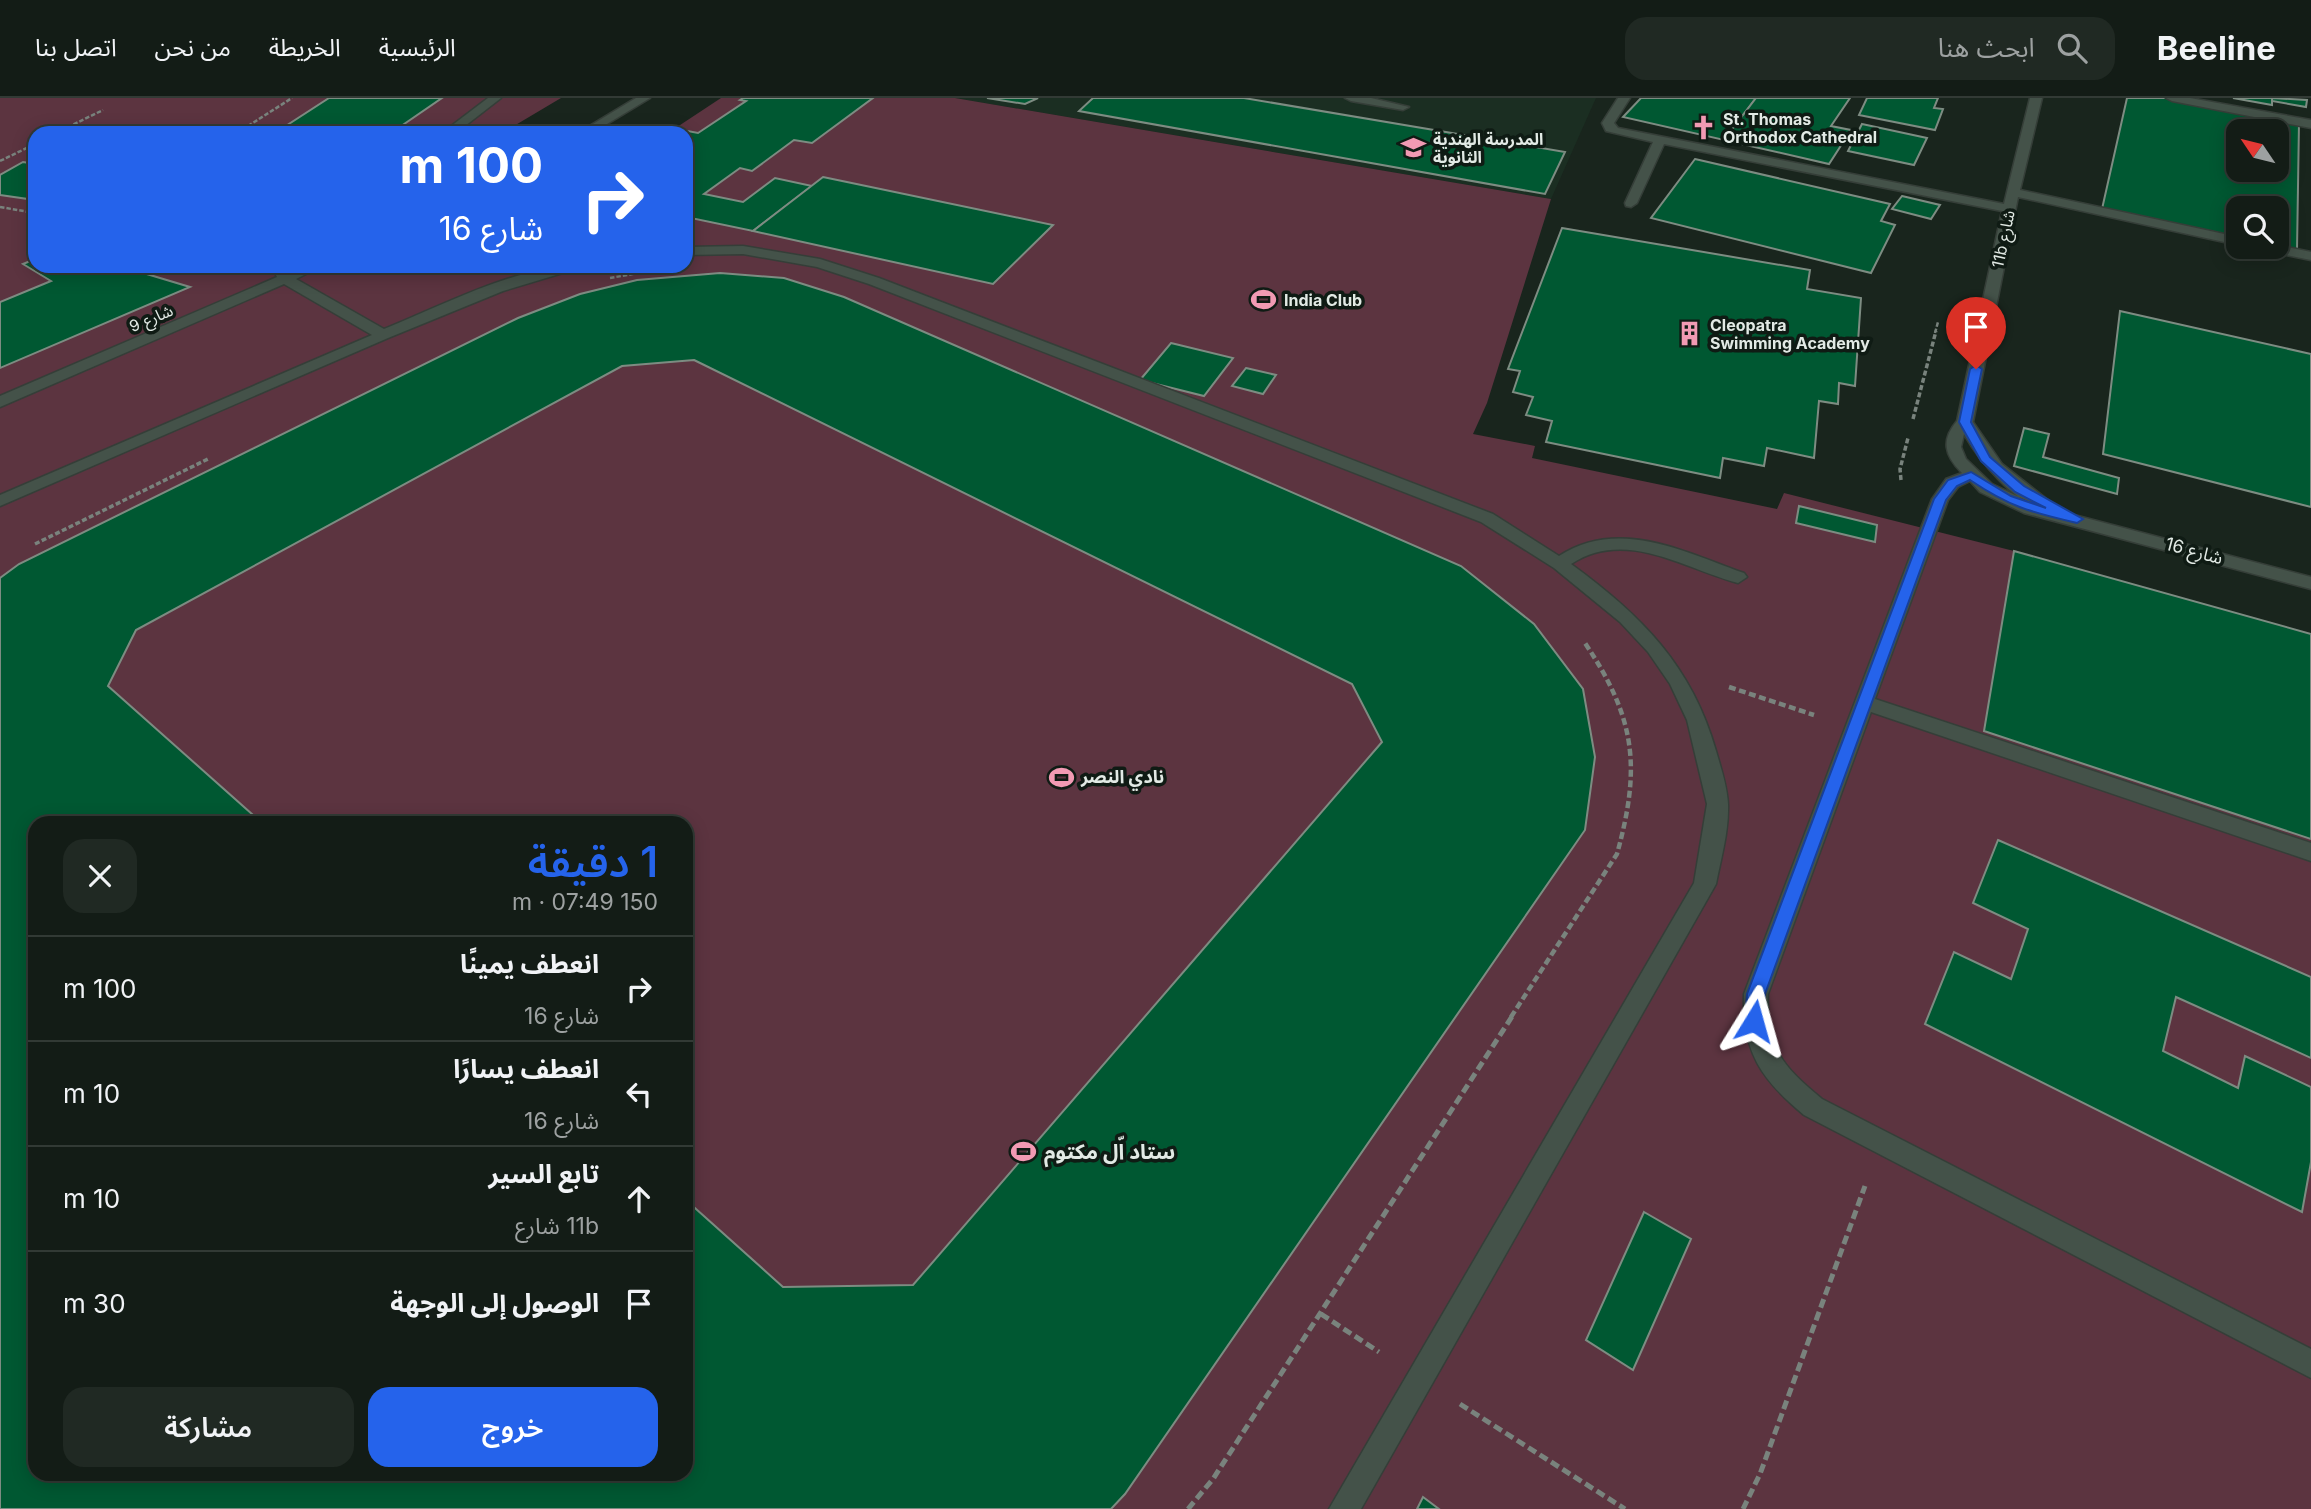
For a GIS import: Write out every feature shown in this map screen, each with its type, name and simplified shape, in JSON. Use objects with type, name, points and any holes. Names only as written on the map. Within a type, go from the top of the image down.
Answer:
[{"type":"street","points":[[457,126],[495,98]]},
{"type":"street","points":[[596,126],[644,98]]},
{"type":"street","points":[[1351,98],[1403,107]]},
{"type":"street","points":[[1624,98],[1608,126],[1615,131],[2009,209]]},
{"type":"street","name":"11b شارع","points":[[1971,475],[1959,461],[1953,447],[1955,434],[1965,422],[2009,209],[2036,98]]},
{"type":"street","points":[[2172,98],[2311,124]]},
{"type":"street","points":[[1631,203],[1660,140]]},
{"type":"street","points":[[2013,192],[2226,238]]},
{"type":"street","points":[[693,251],[743,250],[820,263],[874,281],[1487,519],[1560,563],[1622,610],[1671,668],[1704,736],[1718,809],[1704,884],[1344,1509]]},
{"type":"street","points":[[2289,252],[2311,256]]},
{"type":"street","points":[[283,273],[383,335]]},
{"type":"street","name":"شارع 9","points":[[0,402],[283,273]]},
{"type":"street","points":[[0,501],[383,335],[498,288],[548,273]]},
{"type":"street","name":"شارع 16","points":[[1965,422],[1985,459],[1999,473],[2020,489],[2077,519]]},
{"type":"street","points":[[1971,475],[1952,483],[1940,499],[1756,994],[1754,1021],[1763,1054],[1785,1084],[1813,1107],[2311,1364]]},
{"type":"street","name":"شارع 16","points":[[1971,475],[2007,499],[2030,509],[2077,519],[2311,583]]},
{"type":"street","points":[[1560,563],[1583,546],[1619,542],[1638,544],[1738,577]]},
{"type":"street","points":[[1865,702],[2311,852]]},
{"type":"path","points":[[248,126],[292,98]]},
{"type":"path","points":[[70,126],[103,110]]},
{"type":"path","points":[[0,161],[28,147]]},
{"type":"path","points":[[0,207],[28,212]]},
{"type":"path","points":[[606,279],[642,273]]},
{"type":"path","points":[[35,544],[214,456]]},
{"type":"path","points":[[1188,1509],[1213,1479],[1617,854],[1630,815],[1634,775],[1630,736],[1618,699],[1600,664],[1581,638]]},
{"type":"path","points":[[1671,668],[1855,728]]},
{"type":"path","points":[[1743,1509],[1760,1474],[1880,1142]]},
{"type":"path","points":[[1321,1314],[1625,1509]]},
{"type":"shaded area","name":"نادي النصر","points":[[0,98],[561,98],[514,126],[28,126],[28,273],[693,273],[693,126],[679,126],[721,98],[955,98],[1551,199],[1487,403],[1473,434],[1535,446],[1532,458],[1777,509],[1784,493],[2014,551],[1984,731],[2311,839],[2311,1509],[0,1509]]},
{"type":"shaded area","name":"المدرسة الهندية الثانوية","points":[[955,98],[1596,98],[1551,199]]},
{"type":"building","points":[[329,98],[442,98],[401,126],[286,126]]},
{"type":"building","points":[[873,98],[812,143],[794,140],[752,171],[740,168],[704,194],[743,202],[775,178],[812,186],[753,231],[693,218],[693,132],[698,133],[746,101],[740,100]]},
{"type":"building","points":[[987,98],[1038,98],[1025,104]]},
{"type":"building","points":[[1093,98],[1244,98],[1565,152],[1545,194],[1079,111]]},
{"type":"building","name":"St. Thomas Orthodox Cathedral","points":[[1641,98],[1756,98],[1724,140],[1623,117]]},
{"type":"building","points":[[1756,98],[1850,98],[1831,126],[1851,130],[1829,164],[1724,140]]},
{"type":"building","points":[[1867,98],[1938,98],[1934,108],[1943,109],[1935,130],[1859,115]]},
{"type":"building","points":[[2127,98],[2168,98],[2283,119],[2226,119],[2226,182],[2289,182],[2289,120],[2299,122],[2297,250],[2289,248],[2289,196],[2226,196],[2226,235],[2102,209]]},
{"type":"building","points":[[2233,98],[2272,98],[2272,105]]},
{"type":"building","points":[[2272,98],[2307,100],[2306,107],[2272,101]]},
{"type":"building","points":[[1862,124],[1927,138],[1914,165],[1848,151]]},
{"type":"building","points":[[1695,159],[1890,204],[1881,221],[1895,225],[1871,273],[1651,218]]},
{"type":"building","points":[[23,162],[28,163],[28,199],[0,195],[0,175]]},
{"type":"building","points":[[823,177],[1053,225],[993,284],[753,231]]},
{"type":"building","points":[[1902,196],[1940,205],[1931,219],[1892,209]]},
{"type":"building","name":"Cleopatra Swimming Academy","points":[[1562,228],[1810,270],[1807,289],[1861,298],[1855,386],[1839,383],[1838,404],[1819,401],[1814,458],[1767,448],[1764,466],[1723,458],[1720,478],[1546,442],[1552,421],[1526,415],[1533,397],[1513,392],[1520,371],[1508,369]]},
{"type":"building","points":[[38,273],[143,273],[190,287],[0,368],[0,302],[51,281]]},
{"type":"building","points":[[720,273],[784,278],[844,297],[1461,566],[1534,624],[1583,689],[1595,757],[1585,830],[1125,1494],[1111,1509],[0,1509],[0,578],[19,564],[518,318],[580,294],[637,280]]},
{"type":"building","points":[[2120,311],[2311,354],[2311,507],[2103,454]]},
{"type":"building","points":[[1171,343],[1233,358],[1204,396],[1140,380]]},
{"type":"building","points":[[1246,368],[1276,375],[1263,394],[1232,386]]},
{"type":"building","points":[[2024,428],[2049,434],[2043,457],[2119,478],[2117,494],[2014,466]]},
{"type":"building","points":[[1799,506],[1877,525],[1875,542],[1796,523]]},
{"type":"building","points":[[2014,551],[2311,634],[2311,839],[1984,731]]},
{"type":"building","points":[[1998,840],[2311,977],[2311,1058],[2176,997],[2163,1051],[2238,1088],[2245,1056],[2311,1087],[2311,1162],[2302,1212],[1925,1024],[1954,952],[2011,979],[2028,929],[1973,903]]},
{"type":"building","points":[[1644,1212],[1691,1239],[1633,1370],[1586,1340]]},
{"type":"building","points":[[1423,1497],[1439,1509],[1417,1509]]},
{"type":"place","name":"St. Thomas Orthodox Cathedral","points":[[1703,128]]},
{"type":"place","name":"المدرسة الهندية الثانوية","points":[[1413,148]]},
{"type":"place","name":"India Club","points":[[1264,300]]},
{"type":"place","name":"Cleopatra Swimming Academy","points":[[1690,334]]},
{"type":"place","name":"نادي النصر","points":[[1061,777]]},
{"type":"place","name":"ستاد اّل مكتوم","points":[[1024,1152]]},
{"type":"route","points":[[1754,1021],[1756,994],[1945,491],[1960,478],[1971,475],[1986,488],[2030,509],[2077,519],[2020,489],[1985,459],[1965,422],[1976,369]]}]
